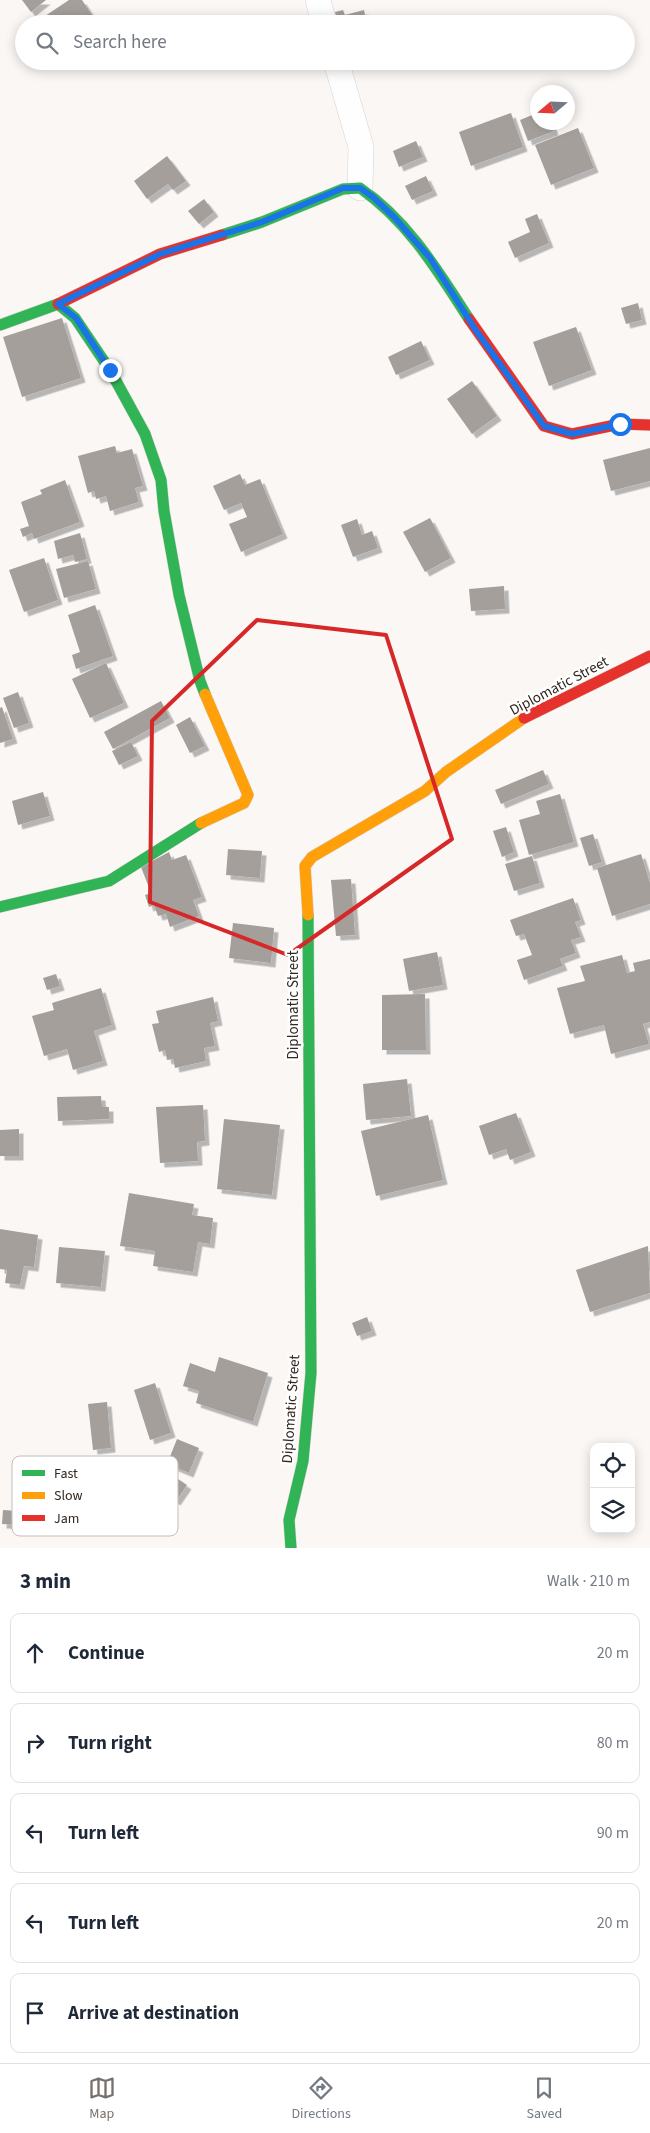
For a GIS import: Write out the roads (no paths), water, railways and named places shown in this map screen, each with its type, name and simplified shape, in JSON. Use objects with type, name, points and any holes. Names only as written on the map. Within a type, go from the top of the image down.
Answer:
[{"type":"street","points":[[318,0],[322,15]]},
{"type":"street","points":[[339,70],[362,148],[360,188]]},
{"type":"street","points":[[0,325],[58,304],[160,254],[262,222],[343,188],[360,188],[373,197],[395,218],[430,258],[475,329],[544,426],[572,434],[620,424],[650,425]]},
{"type":"street","points":[[0,907],[109,881],[195,826],[244,804],[248,795],[200,681],[179,595],[164,511],[161,480],[145,434],[110,370],[76,318],[58,304]]},
{"type":"street","name":"Diplomatic Street","points":[[291,1548],[289,1520],[303,1461],[311,1373],[306,866],[312,857],[425,790],[446,772],[532,713],[650,656]]}]
